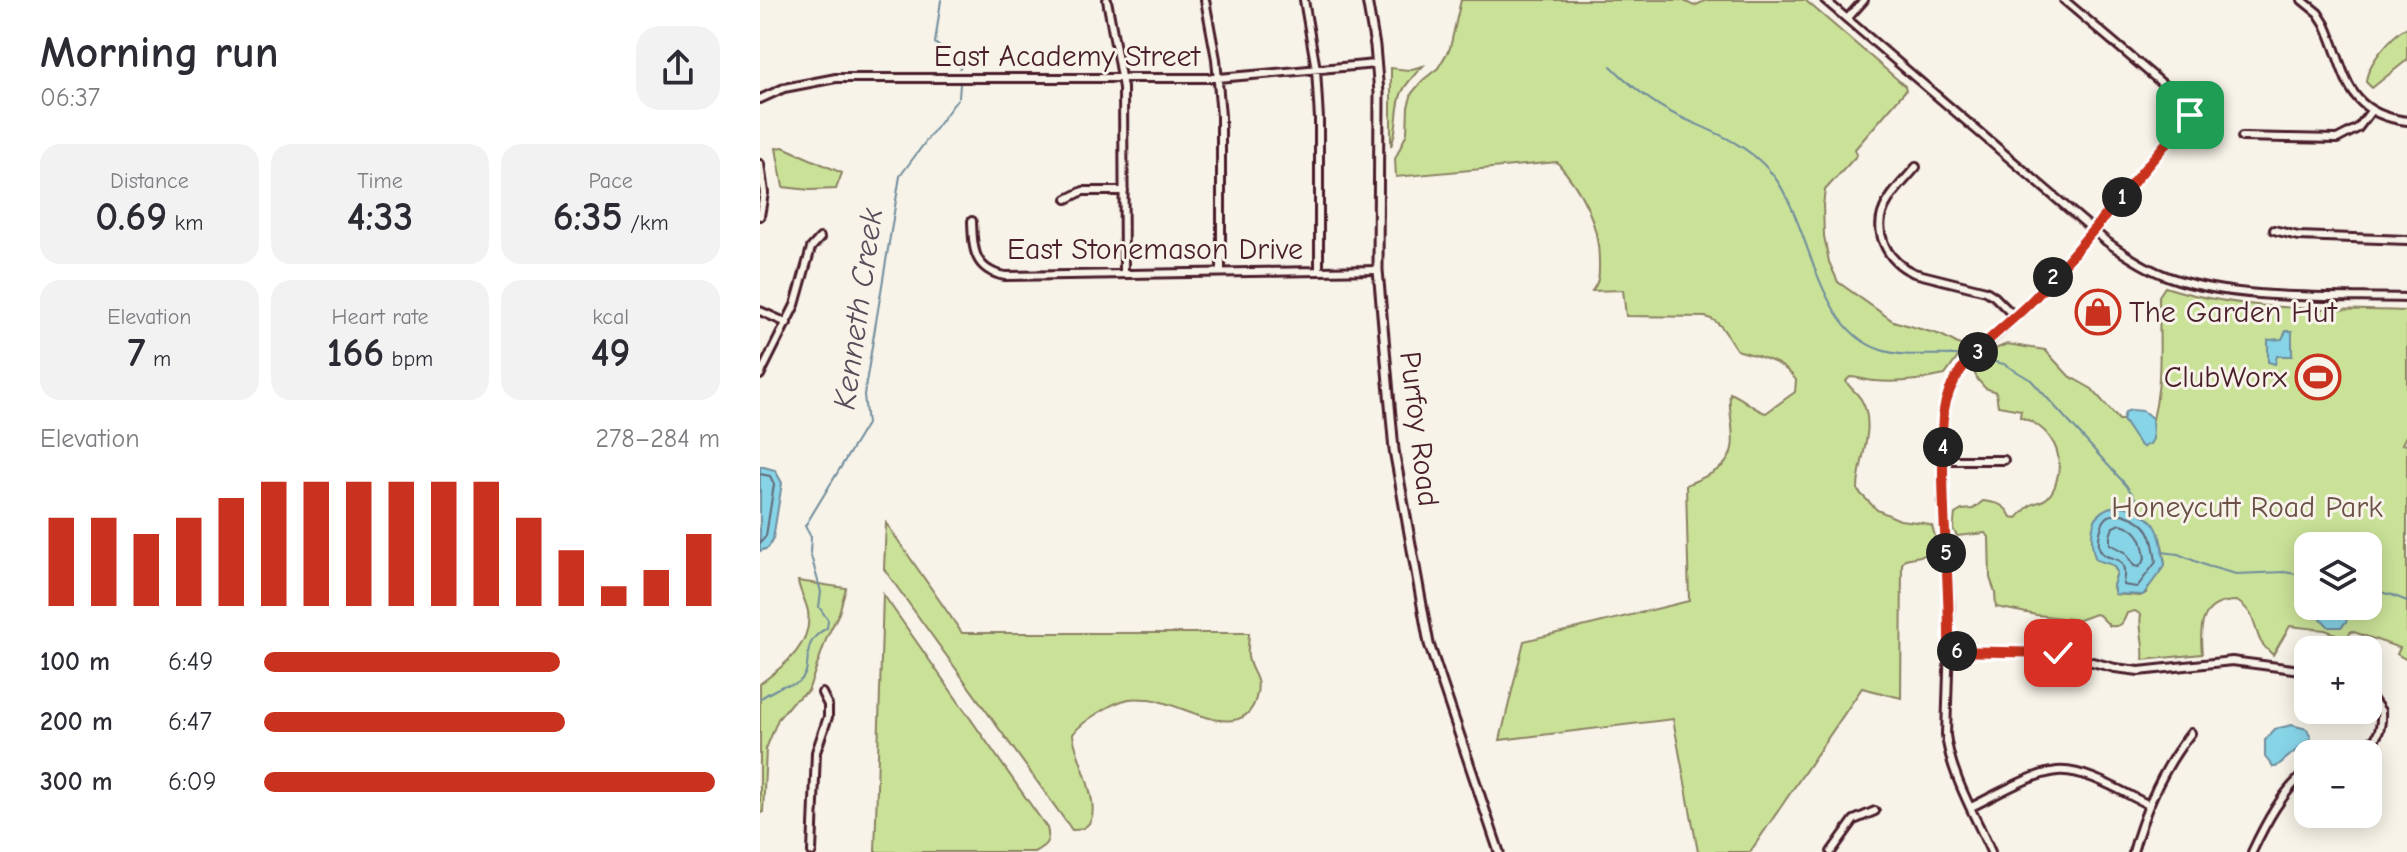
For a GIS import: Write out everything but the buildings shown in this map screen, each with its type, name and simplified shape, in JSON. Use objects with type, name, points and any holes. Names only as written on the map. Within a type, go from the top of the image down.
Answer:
[{"type":"street","points":[[1107,0],[1121,78],[1124,117],[1124,274]]},
{"type":"street","points":[[1205,0],[1221,116],[1221,272]]},
{"type":"street","points":[[1304,0],[1316,69],[1319,119],[1319,270]]},
{"type":"street","name":"Purfoy Road","points":[[1367,0],[1376,64],[1378,270],[1394,450],[1423,619],[1436,667],[1499,852]]},
{"type":"street","points":[[1825,0],[2118,250],[2147,267],[2172,278],[2204,286],[2293,295],[2407,298]]},
{"type":"street","points":[[1847,19],[1864,0]]},
{"type":"street","points":[[1991,852],[1948,750],[1950,609],[1943,500],[1943,417],[1953,383],[1968,361],[2039,294],[2190,115],[2189,107],[2184,102],[2064,0]]},
{"type":"street","points":[[2302,0],[2318,13],[2325,24],[2349,87],[2371,111],[2407,121]]},
{"type":"street","name":"East Academy Street","points":[[760,99],[784,88],[836,78],[1218,78],[1376,64]]},
{"type":"street","points":[[2242,137],[2337,139],[2358,128],[2371,111]]},
{"type":"street","points":[[760,164],[764,193],[760,216]]},
{"type":"street","points":[[1916,167],[1888,200],[1882,214],[1880,232],[1889,256],[1914,273],[1986,291],[2003,303],[2015,317]]},
{"type":"street","points":[[1067,199],[1083,191],[1124,191]]},
{"type":"street","name":"East Stonemason Drive","points":[[972,221],[976,256],[984,268],[997,274],[1378,270]]},
{"type":"street","points":[[2274,230],[2298,236],[2407,240]]},
{"type":"street","points":[[760,375],[787,323],[811,248],[820,238]]},
{"type":"street","points":[[760,311],[787,323]]},
{"type":"street","points":[[1943,460],[2004,460]]},
{"type":"street","points":[[1949,651],[2058,653],[2139,671],[2232,661],[2294,669]]},
{"type":"street","points":[[812,852],[816,752],[828,717],[828,705],[822,693]]},
{"type":"street","points":[[2133,852],[2149,805],[2169,764],[2191,733]]},
{"type":"street","points":[[1971,807],[2040,775],[2058,770],[2083,774],[2149,805]]},
{"type":"street","points":[[2252,852],[2274,810],[2294,784]]},
{"type":"street","points":[[1831,852],[1854,820],[1875,811]]},
{"type":"green space","points":[[1461,0],[1682,0],[1694,6],[1707,0],[1805,0],[1905,86],[1906,90],[1855,149],[1857,155],[1825,190],[1824,236],[1829,262],[1838,282],[1893,321],[1941,335],[1962,346],[1963,350],[1945,375],[1892,382],[1850,377],[1846,381],[1862,401],[1868,423],[1858,491],[1877,510],[1900,520],[1932,526],[1938,547],[1936,553],[1905,559],[1902,564],[1901,698],[1862,688],[1750,852],[1698,852],[1673,719],[1500,740],[1524,641],[1689,601],[1686,485],[1713,472],[1728,460],[1733,442],[1730,393],[1766,413],[1795,392],[1796,380],[1777,364],[1737,350],[1711,319],[1626,316],[1623,290],[1592,291],[1599,274],[1596,233],[1581,196],[1557,162],[1396,177],[1395,159],[1407,133],[1412,93],[1438,68],[1450,48]]},
{"type":"green space","points":[[2407,27],[2407,60],[2372,88],[2366,82],[2375,59]]},
{"type":"green space","points":[[1423,66],[1402,92],[1391,146],[1391,68],[1408,70]]},
{"type":"green space","points":[[783,147],[842,173],[836,189],[783,187],[776,148]]},
{"type":"green space","name":"Honeycutt Road Park","points":[[2165,287],[2254,305],[2407,311],[2407,434],[2402,444],[2407,445],[2407,660],[2397,654],[2400,648],[2382,642],[2382,636],[2365,636],[2351,631],[2348,636],[2342,636],[2325,630],[2290,626],[2273,655],[2261,642],[2251,614],[2237,601],[2225,602],[2209,610],[2202,624],[2202,654],[2143,660],[2141,615],[2135,611],[2127,613],[2122,624],[2110,626],[2095,614],[2079,620],[1996,607],[1990,578],[1989,537],[1985,533],[1957,536],[1953,529],[1955,514],[1973,509],[1983,501],[2000,505],[2011,517],[2017,518],[2029,506],[2044,500],[2054,489],[2059,464],[2055,446],[2045,431],[2020,417],[2021,410],[1998,406],[1996,392],[1985,388],[1978,380],[1976,368],[1997,348],[2007,344],[2045,350],[2069,376],[2092,389],[2119,420],[2123,420],[2143,447],[2155,412],[2160,354],[2159,296]],"holes":[[[2162,545],[2165,565],[2146,593],[2140,596],[2115,594],[2113,586],[2117,572],[2113,565]]]},
{"type":"green space","points":[[886,523],[962,633],[1249,633],[1248,657],[1257,680],[1256,698],[1249,712],[1238,719],[1208,718],[1148,699],[1129,699],[1090,718],[1073,734],[1090,790],[1092,818],[1085,827],[1072,830],[884,569]]},
{"type":"green space","points":[[798,581],[846,588],[808,691],[792,702],[778,719],[766,749],[763,812],[760,813],[760,684],[794,654],[806,635],[808,612]]},
{"type":"green space","points":[[883,594],[1047,828],[1048,840],[1038,850],[875,852]]},
{"type":"water","points":[[2286,331],[2292,331],[2292,356],[2277,356],[2275,364],[2268,362],[2268,340],[2282,339]]},
{"type":"water","points":[[2143,411],[2152,418],[2153,439],[2150,444],[2143,447],[2139,444],[2123,420],[2125,412]]},
{"type":"water","points":[[760,466],[775,470],[782,483],[773,539],[768,548],[760,551]]},
{"type":"water","points":[[2114,506],[2124,506],[2152,521],[2161,543],[2165,565],[2143,595],[2115,594],[2113,586],[2117,572],[2113,565],[2096,560],[2094,554],[2092,533],[2099,514]]},
{"type":"water","points":[[2322,620],[2346,620],[2341,627],[2329,627]]},
{"type":"water","points":[[2292,725],[2307,729],[2311,738],[2294,740],[2294,752],[2273,767],[2265,757],[2265,740],[2275,729]]},
{"type":"waterway","name":"Kenneth Creek","points":[[941,0],[935,43],[961,65],[960,68]]},
{"type":"waterway","points":[[1611,66],[1657,104],[1736,143],[1768,169],[1795,214],[1827,296],[1840,319],[1858,338],[1892,353],[1966,356]]},
{"type":"waterway","name":"Kenneth Creek","points":[[760,699],[782,686],[800,681],[807,669],[812,641],[827,628],[828,620],[819,607],[821,592],[810,552],[811,537],[805,526],[867,424],[864,395],[900,176],[959,97],[960,84]]},
{"type":"waterway","points":[[1978,358],[2004,364],[2031,380],[2126,485],[2146,517]]},
{"type":"waterway","points":[[2162,552],[2178,554],[2236,574],[2294,574]]},
{"type":"waterway","points":[[2382,592],[2407,601]]},
{"type":"place","name":"The Garden Hut","points":[[2098,312]]},
{"type":"place","name":"ClubWorx","points":[[2318,377]]},
{"type":"route","points":[[2058,653],[1949,651],[1950,609],[1943,500],[1943,417],[1946,399],[1968,361],[2039,294],[2190,115]]}]
